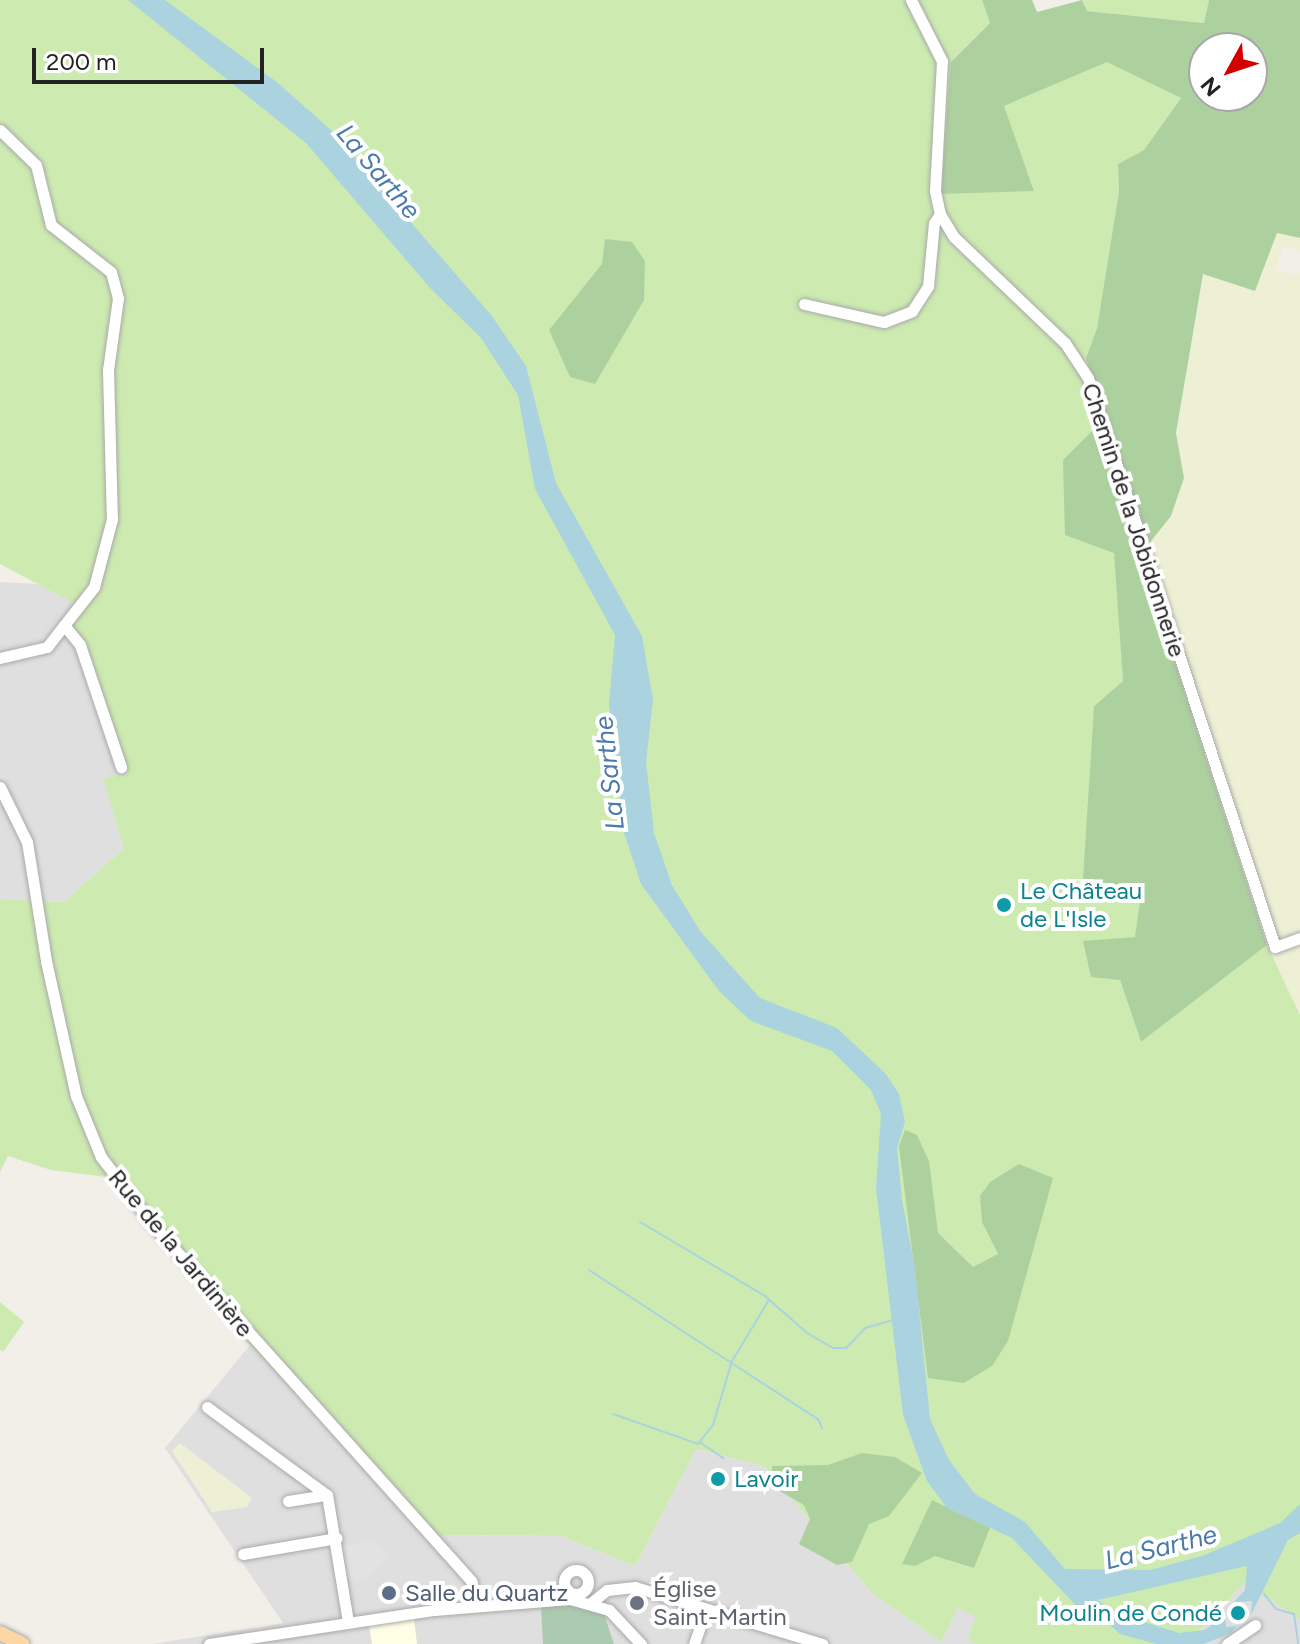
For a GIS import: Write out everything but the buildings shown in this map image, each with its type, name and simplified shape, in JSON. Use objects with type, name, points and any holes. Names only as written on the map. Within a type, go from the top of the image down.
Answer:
[{"type":"main road","points":[[0,1633],[23,1644]]},
{"type":"street","points":[[804,304],[884,322],[912,311],[928,286],[934,223],[940,214],[935,191],[942,61],[911,0]]},
{"type":"street","points":[[0,130],[23,147],[36,165],[51,225],[111,272],[118,298],[107,400],[115,468],[112,519],[94,587],[39,652],[0,658]]},
{"type":"street","name":"Chemin de la Jobidonnerie","points":[[940,214],[954,237],[1065,343],[1088,378],[1275,947],[1300,938]]},
{"type":"street","points":[[64,625],[80,645],[121,767]]},
{"type":"street","name":"Rue de la Jardinière","points":[[0,787],[27,842],[46,961],[76,1096],[101,1157],[154,1226],[471,1581],[479,1605]]},
{"type":"street","points":[[207,1407],[327,1495],[337,1538],[348,1622]]},
{"type":"street","points":[[288,1501],[327,1495]]},
{"type":"street","points":[[243,1554],[337,1538]]},
{"type":"street","points":[[592,1602],[607,1590],[626,1586],[823,1644]]},
{"type":"street","points":[[209,1644],[479,1605],[592,1602],[618,1617],[641,1644]]},
{"type":"street","points":[[694,1644],[706,1609]]},
{"type":"street","points":[[1227,1644],[1255,1625]]},
{"type":"shaded area","points":[[1277,233],[1300,238],[1300,251],[1283,246],[1276,269],[1298,276],[1300,271],[1300,1015],[1267,945],[1140,554],[1171,516],[1184,478],[1176,433],[1203,274]]},
{"type":"shaded area","points":[[0,582],[38,584],[82,607],[70,628],[86,642],[128,774],[103,778],[125,847],[64,902],[0,899]]},
{"type":"shaded area","points":[[250,1345],[428,1535],[561,1536],[635,1566],[696,1449],[764,1466],[872,1593],[941,1642],[958,1608],[977,1616],[967,1639],[977,1644],[153,1644],[283,1623],[165,1448]]},
{"type":"shaded area","points":[[180,1443],[252,1498],[247,1507],[212,1512],[172,1451]]},
{"type":"shaded area","points":[[372,1541],[390,1554],[367,1581],[348,1579],[342,1546]]},
{"type":"shaded area","points":[[1245,1582],[1300,1620],[1300,1644],[1186,1644]]},
{"type":"shaded area","points":[[541,1606],[583,1606],[604,1614],[614,1644],[543,1644]]},
{"type":"shaded area","points":[[414,1619],[417,1644],[372,1644],[369,1626]]},
{"type":"green space","points":[[0,0],[982,0],[990,23],[951,62],[1034,190],[1003,106],[1108,61],[1181,98],[1144,150],[1118,164],[1119,191],[1097,328],[1086,358],[1107,416],[1123,681],[1094,706],[1141,894],[1136,937],[1083,942],[1120,980],[1141,1042],[1267,945],[1300,1015],[1300,1620],[1245,1582],[1186,1644],[977,1644],[967,1639],[976,1617],[958,1608],[941,1642],[872,1593],[764,1466],[696,1449],[635,1566],[561,1536],[428,1535],[250,1345],[114,1178],[51,1170],[8,1156],[0,1172],[0,899],[64,902],[124,848],[103,778],[128,773],[86,642],[70,627],[81,607],[0,564]]},
{"type":"green space","points":[[982,0],[1032,0],[1037,12],[1082,0],[1087,11],[1204,23],[1209,0],[1300,0],[1300,238],[1277,233],[1255,291],[1203,274],[1176,433],[1184,478],[1171,516],[1140,555],[1267,945],[1141,1042],[1120,980],[1091,977],[1083,941],[1135,937],[1141,894],[1083,879],[1094,706],[1123,681],[1114,553],[1065,535],[1063,460],[1107,416],[1086,358],[1097,328],[1119,191],[1118,164],[1144,150],[1181,98],[1107,62],[1004,106],[1034,191],[941,194],[951,62],[990,23]]},
{"type":"green space","points":[[1082,0],[1209,0],[1205,23],[1087,11]]},
{"type":"green space","points":[[605,239],[632,242],[645,261],[644,300],[595,384],[570,377],[549,330],[602,264]]},
{"type":"green space","points":[[905,1130],[917,1135],[929,1161],[938,1233],[973,1267],[998,1254],[982,1222],[980,1196],[990,1182],[1019,1164],[1053,1178],[1008,1341],[992,1366],[964,1383],[928,1378],[899,1146]]},
{"type":"green space","points":[[0,1302],[24,1322],[3,1352],[0,1350]]},
{"type":"green space","points":[[862,1453],[895,1457],[922,1473],[889,1516],[869,1524],[852,1562],[837,1565],[799,1544],[810,1519],[804,1505],[771,1486],[772,1466],[828,1465]]},
{"type":"green space","points":[[932,1500],[990,1528],[974,1568],[935,1556],[915,1566],[902,1564]]},
{"type":"water","points":[[128,0],[165,0],[278,83],[332,131],[492,316],[526,366],[556,483],[642,636],[653,700],[646,762],[654,833],[672,885],[700,931],[760,998],[837,1028],[886,1074],[899,1094],[905,1122],[897,1148],[902,1200],[915,1268],[930,1419],[949,1460],[975,1494],[1025,1522],[1065,1569],[1150,1570],[1202,1556],[1280,1523],[1300,1504],[1300,1533],[1288,1540],[1251,1615],[1252,1601],[1234,1602],[1245,1590],[1247,1566],[1098,1600],[1112,1612],[1179,1633],[1205,1630],[1225,1614],[1226,1627],[1237,1626],[1231,1633],[1204,1644],[1156,1644],[1120,1634],[1100,1616],[1083,1613],[1012,1538],[947,1508],[927,1481],[903,1415],[876,1188],[881,1114],[871,1090],[832,1051],[751,1021],[719,991],[641,884],[624,833],[609,704],[615,635],[535,489],[518,395],[481,338],[430,288],[306,143]]},
{"type":"waterway","points":[[640,1222],[765,1296],[807,1333],[833,1348],[846,1348],[865,1328],[893,1320]]},
{"type":"waterway","points":[[589,1270],[818,1419],[822,1428]]},
{"type":"waterway","points":[[613,1414],[698,1444],[713,1425],[732,1361],[769,1300]]},
{"type":"waterway","points":[[701,1443],[723,1458]]},
{"type":"waterway","points":[[1264,1594],[1276,1609],[1294,1614],[1298,1644]]},
{"type":"place","name":"Le Château de L'Isle","points":[[1004,905]]},
{"type":"place","name":"Lavoir","points":[[718,1479]]},
{"type":"place","name":"Salle du Quartz","points":[[389,1593]]},
{"type":"place","name":"Église Saint-Martin","points":[[637,1603]]},
{"type":"place","name":"Moulin de Condé","points":[[1238,1613]]},
{"type":"water label","name":"La Sarthe","points":[[378,172]]},
{"type":"water label","name":"La Sarthe","points":[[610,773]]},
{"type":"water label","name":"La Sarthe","points":[[1161,1548]]}]
